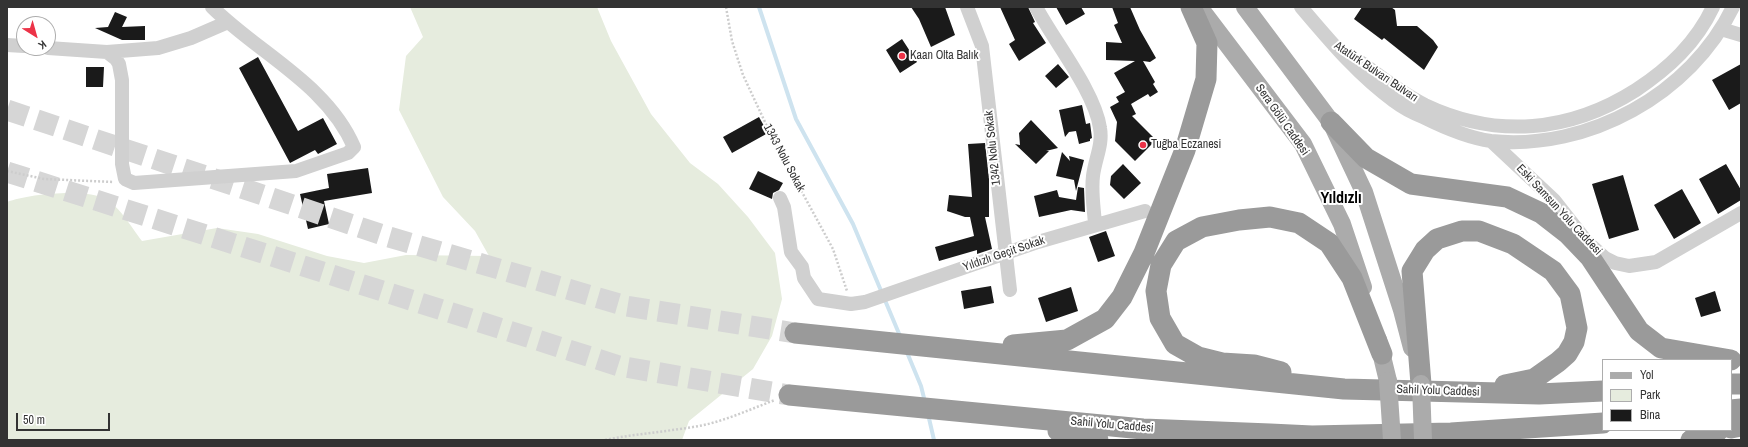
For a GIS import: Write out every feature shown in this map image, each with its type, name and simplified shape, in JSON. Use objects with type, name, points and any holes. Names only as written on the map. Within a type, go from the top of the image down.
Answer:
[{"type":"highway","points":[[951,349],[1034,344],[1066,340],[1105,319],[1122,297],[1144,252],[1186,150],[1206,79],[1207,43],[1191,7]]},
{"type":"highway","points":[[1331,122],[1366,158],[1411,184],[1507,197],[1541,213],[1568,234],[1590,257],[1640,330],[1661,348],[1725,359]]},
{"type":"highway","points":[[1344,388],[1254,365],[1222,363],[1198,357],[1175,344],[1160,318],[1156,291],[1161,265],[1176,241],[1202,227],[1239,220],[1270,217],[1299,223],[1328,243],[1352,278],[1382,354]]},
{"type":"highway","points":[[1421,384],[1412,271],[1426,250],[1436,239],[1462,231],[1479,231],[1513,244],[1553,271],[1570,294],[1577,328],[1574,342],[1567,354],[1534,379],[1471,392]]},
{"type":"highway","name":"Sahil Yolu Caddesi","points":[[795,332],[1344,388],[1539,394],[1602,391]]},
{"type":"highway","name":"Sahil Yolu Caddesi","points":[[789,395],[989,413],[1143,429],[1303,438],[1451,433],[1602,423]]},
{"type":"highway","points":[[989,413],[1067,434],[1098,440]]},
{"type":"highway","points":[[1690,440],[1702,433],[1713,431]]},
{"type":"highway","points":[[1451,433],[1494,440]]},
{"type":"main road","name":"Sera Gölü Caddesi","points":[[1199,7],[1303,144],[1342,224],[1365,293],[1382,354],[1388,381],[1392,440]]},
{"type":"main road","points":[[1245,7],[1331,122],[1364,192],[1402,310],[1421,384],[1423,440]]},
{"type":"street","points":[[107,52],[116,59],[119,64],[122,80],[122,164],[125,179],[134,183],[296,171],[348,153],[354,147],[347,131],[328,105],[300,79],[228,22],[212,7]]},
{"type":"street","name":"1342 Nolu Sokak","points":[[967,7],[982,46],[1010,290]]},
{"type":"street","points":[[1036,7],[1086,91],[1100,128],[1100,152],[1093,174],[1092,187],[1095,224]]},
{"type":"street","name":"Atatürk Bulvarı Bulvarı","points":[[1301,7],[1354,67],[1395,102],[1436,124],[1491,141],[1523,141],[1573,134],[1630,112],[1669,87],[1695,63],[1721,29],[1733,7]]},
{"type":"street","name":"Atatürk Bulvarı Bulvarı","points":[[1328,38],[1405,94],[1426,105],[1456,116],[1498,126],[1541,126],[1572,119],[1603,107],[1621,99],[1649,81],[1679,57],[1698,34],[1713,7]]},
{"type":"street","points":[[56,49],[107,52],[158,48],[191,38],[228,22]]},
{"type":"street","points":[[1721,29],[1741,35]]},
{"type":"street","name":"Eski Samsun Yolu Caddesi","points":[[1491,141],[1554,200],[1587,242],[1605,258],[1615,263],[1630,266],[1656,262],[1741,213]]},
{"type":"street","name":"1343 Nolu Sokak","points":[[780,198],[784,207],[791,252],[802,267],[804,278],[818,299],[851,304],[865,302]]},
{"type":"street","name":"Yıldızlı Geçit Sokak","points":[[865,302],[1038,242],[1095,224],[1145,211]]},
{"type":"path","name":"1343 Nolu Sokak","points":[[726,7],[732,41],[743,75],[772,136],[833,249],[851,304]]},
{"type":"path","points":[[7,171],[44,180],[134,183]]},
{"type":"path","points":[[605,440],[641,433],[694,427],[724,419],[789,395]]},
{"type":"green space","points":[[410,7],[597,7],[611,41],[651,114],[690,163],[718,184],[748,217],[775,253],[782,299],[772,336],[753,369],[689,421],[682,440],[7,440],[7,202],[40,195],[68,193],[80,193],[101,197],[113,204],[119,210],[142,241],[217,228],[258,234],[327,256],[364,263],[406,255],[489,256],[475,231],[443,197],[399,110],[406,56],[423,37]]},
{"type":"building","points":[[911,7],[945,7],[955,35],[931,47],[919,19]]},
{"type":"building","points":[[1000,7],[1028,7],[1035,22],[1033,23],[1046,43],[1019,61],[1009,44],[1015,40]]},
{"type":"building","points":[[1056,7],[1081,7],[1085,14],[1066,25]]},
{"type":"building","points":[[1112,7],[1130,7],[1140,30],[1156,58],[1150,62],[1143,61],[1155,82],[1153,84],[1158,92],[1150,97],[1148,94],[1131,104],[1136,114],[1132,116],[1156,140],[1135,161],[1115,141],[1117,122],[1110,107],[1119,102],[1116,97],[1125,92],[1114,73],[1135,61],[1106,60],[1106,42],[1122,43],[1114,25],[1118,23]]},
{"type":"building","points":[[1362,7],[1391,7],[1395,10],[1397,26],[1417,26],[1433,40],[1438,47],[1424,70],[1384,38],[1382,40],[1354,19]]},
{"type":"building","points":[[115,12],[127,17],[122,27],[145,26],[145,40],[122,40],[95,28],[108,27]]},
{"type":"building","points":[[902,39],[917,62],[900,73],[886,50]]},
{"type":"building","points":[[258,57],[298,131],[323,118],[337,144],[318,154],[315,150],[290,163],[239,68]]},
{"type":"building","points":[[1058,64],[1069,77],[1056,88],[1045,76]]},
{"type":"building","points":[[1741,64],[1741,103],[1729,110],[1712,80]]},
{"type":"building","points":[[86,67],[104,67],[103,87],[86,87]]},
{"type":"building","points":[[1082,105],[1086,124],[1090,123],[1092,138],[1090,141],[1079,144],[1076,131],[1069,132],[1065,137],[1059,110]]},
{"type":"building","points":[[759,117],[768,133],[732,153],[723,137]]},
{"type":"building","points":[[1031,120],[1058,148],[1046,151],[1049,151],[1036,164],[1015,144],[1020,145],[1019,133]]},
{"type":"building","points":[[985,143],[989,179],[989,217],[985,217],[992,249],[977,254],[977,250],[939,261],[935,247],[974,236],[970,217],[965,217],[947,211],[949,195],[972,197],[968,144]]},
{"type":"building","points":[[1062,152],[1070,161],[1069,156],[1084,160],[1076,191],[1074,180],[1056,176]]},
{"type":"building","points":[[1123,164],[1141,183],[1124,199],[1110,185],[1111,176]]},
{"type":"building","points":[[1726,164],[1741,190],[1741,200],[1718,214],[1699,179]]},
{"type":"building","points":[[368,168],[372,193],[324,201],[329,224],[308,229],[300,194],[329,188],[327,174]]},
{"type":"building","points":[[758,171],[783,183],[779,190],[773,193],[772,199],[749,189]]},
{"type":"building","points":[[1623,175],[1639,230],[1609,239],[1592,184]]},
{"type":"building","points":[[1078,187],[1084,188],[1085,212],[1071,210],[1039,217],[1034,196],[1057,190],[1059,197],[1076,200]]},
{"type":"building","points":[[1682,189],[1701,223],[1674,239],[1654,205]]},
{"type":"building","points":[[1106,231],[1115,256],[1098,262],[1089,237]]},
{"type":"building","points":[[991,286],[994,303],[964,309],[961,291]]},
{"type":"building","points":[[1071,287],[1078,311],[1046,322],[1038,298]]},
{"type":"building","points":[[1715,291],[1721,311],[1701,317],[1695,298]]},
{"type":"waterway","points":[[759,7],[796,119],[853,224],[900,336]]},
{"type":"waterway","points":[[906,350],[921,386],[925,402]]},
{"type":"waterway","points":[[928,414],[934,440]]},
{"type":"tunnel","points":[[7,110],[389,237],[626,306],[795,333]]},
{"type":"tunnel","points":[[7,172],[619,366],[789,395]]},
{"type":"place","name":"Kaan Olta Balık","points":[[902,56]]},
{"type":"place","name":"Tuğba Eczanesi","points":[[1143,145]]},
{"type":"district","name":"Yıldızlı","points":[[1341,199]]}]
